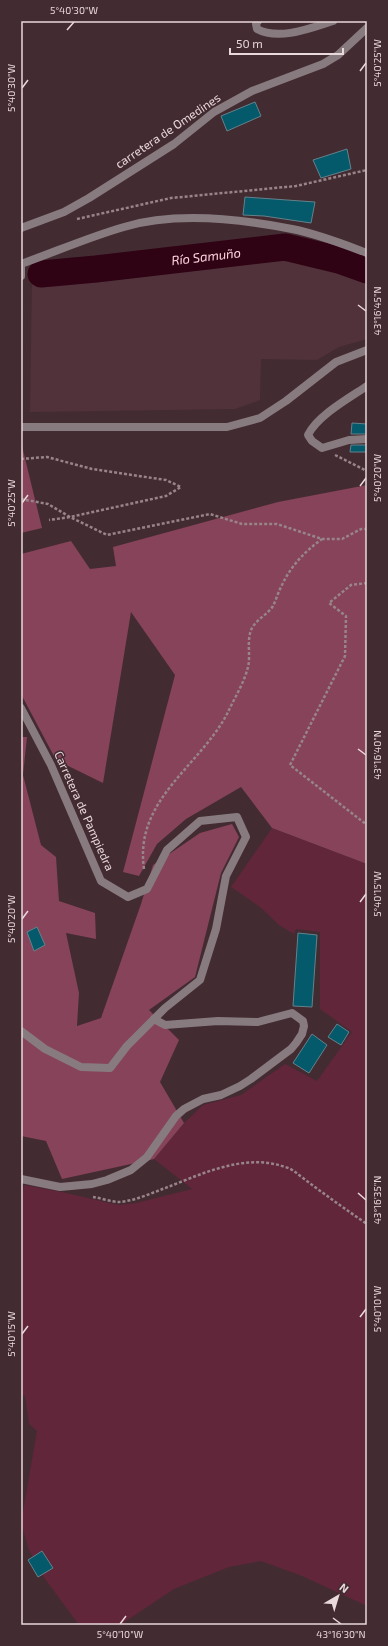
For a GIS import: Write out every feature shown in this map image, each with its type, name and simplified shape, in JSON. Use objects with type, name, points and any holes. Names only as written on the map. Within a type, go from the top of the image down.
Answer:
[{"type":"street","points":[[258,21],[256,24],[258,29],[263,32],[276,33],[304,30],[333,21]]},
{"type":"street","name":"carretera de Omedines","points":[[21,228],[64,212],[89,198],[174,144],[214,112],[252,91],[323,64],[338,55],[367,28]]},
{"type":"street","points":[[21,276],[21,264],[124,226],[175,218],[235,220],[293,229],[367,253]]},
{"type":"street","points":[[21,427],[227,427],[260,418],[286,401],[336,362],[367,350]]},
{"type":"street","points":[[367,386],[326,416],[308,435],[312,441],[322,448],[348,440],[367,439]]},
{"type":"street","name":"Carretera de Pampiedra","points":[[21,708],[51,765],[101,881],[128,897],[147,889]]},
{"type":"street","points":[[21,1031],[45,1049],[81,1067],[110,1068],[127,1046],[154,1018],[200,980],[216,929],[226,876],[246,837],[236,817],[200,821],[168,850],[147,889]]},
{"type":"street","points":[[21,1179],[60,1187],[92,1184],[107,1180],[131,1170],[147,1157],[176,1116],[184,1109],[203,1099],[221,1096],[251,1079],[296,1044],[304,1026],[303,1021],[292,1013],[283,1014],[258,1022],[218,1021],[165,1025],[154,1018]]},
{"type":"path","points":[[74,220],[171,198],[296,186],[367,170]]},
{"type":"path","points":[[322,448],[339,458],[367,470]]},
{"type":"path","points":[[21,458],[47,457],[92,469],[166,480],[180,487],[166,496],[70,517],[49,520]]},
{"type":"path","points":[[21,499],[48,504],[70,517],[107,535],[210,514],[242,524],[277,524],[322,539],[342,539],[361,529],[367,529]]},
{"type":"path","points":[[147,889],[143,861],[146,835],[152,814],[169,787],[211,738],[226,716],[248,666],[249,640],[252,628],[272,607],[293,565],[313,545],[322,539]]},
{"type":"path","points":[[367,583],[351,585],[329,603],[346,616],[345,656],[290,765],[367,825]]},
{"type":"path","points":[[86,1195],[117,1202],[126,1201],[142,1197],[210,1171],[233,1165],[262,1163],[285,1166],[295,1171],[367,1224]]},
{"type":"shaded area","points":[[283,251],[340,266],[367,276],[367,339],[339,347],[317,360],[261,359],[260,400],[235,409],[30,412],[32,279],[94,274]]},
{"type":"shaded area","points":[[21,442],[42,528],[21,533]]},
{"type":"shaded area","points":[[367,485],[367,864],[272,828],[241,787],[186,819],[157,844],[139,876],[123,872],[175,675],[131,612],[103,783],[56,760],[21,694],[21,554],[71,541],[90,569],[116,566],[113,547],[278,502]]},
{"type":"shaded area","points":[[21,737],[27,737],[23,775],[41,845],[56,857],[59,901],[95,913],[96,939],[66,933],[79,993],[77,1026],[101,1018],[153,865],[200,833],[232,824],[239,837],[221,873],[195,977],[149,1010],[179,1040],[160,1082],[184,1123],[154,1159],[62,1179],[46,1141],[21,1136]]},
{"type":"shaded area","points":[[272,828],[367,864],[367,1606],[302,1576],[261,1561],[229,1567],[174,1589],[120,1625],[79,1625],[45,1579],[29,1550],[21,1523],[37,1431],[29,1424],[25,1396],[21,1395],[21,1203],[24,1185],[118,1205],[136,1203],[192,1189],[154,1159],[184,1123],[203,1105],[241,1095],[285,1064],[317,1081],[352,1032],[320,1009],[320,932],[296,929],[294,934],[279,925],[260,907],[231,887]]},
{"type":"building","points":[[255,102],[261,116],[227,131],[221,116]]},
{"type":"building","points":[[347,149],[351,169],[321,178],[313,160]]},
{"type":"building","points":[[245,197],[315,202],[311,223],[264,216],[243,215]]},
{"type":"building","points":[[352,423],[367,424],[367,434],[351,434]]},
{"type":"building","points":[[351,445],[367,445],[367,452],[350,452]]},
{"type":"building","points":[[37,927],[45,945],[34,951],[27,932]]},
{"type":"building","points":[[298,933],[317,935],[312,1007],[293,1006]]},
{"type":"building","points":[[337,1024],[349,1032],[341,1045],[328,1037]]},
{"type":"building","points":[[312,1034],[327,1045],[309,1073],[293,1063]]},
{"type":"building","points":[[42,1551],[53,1568],[38,1577],[28,1560]]},
{"type":"waterway","name":"Río Samuño","points":[[41,274],[285,247],[339,260],[367,270]]}]
